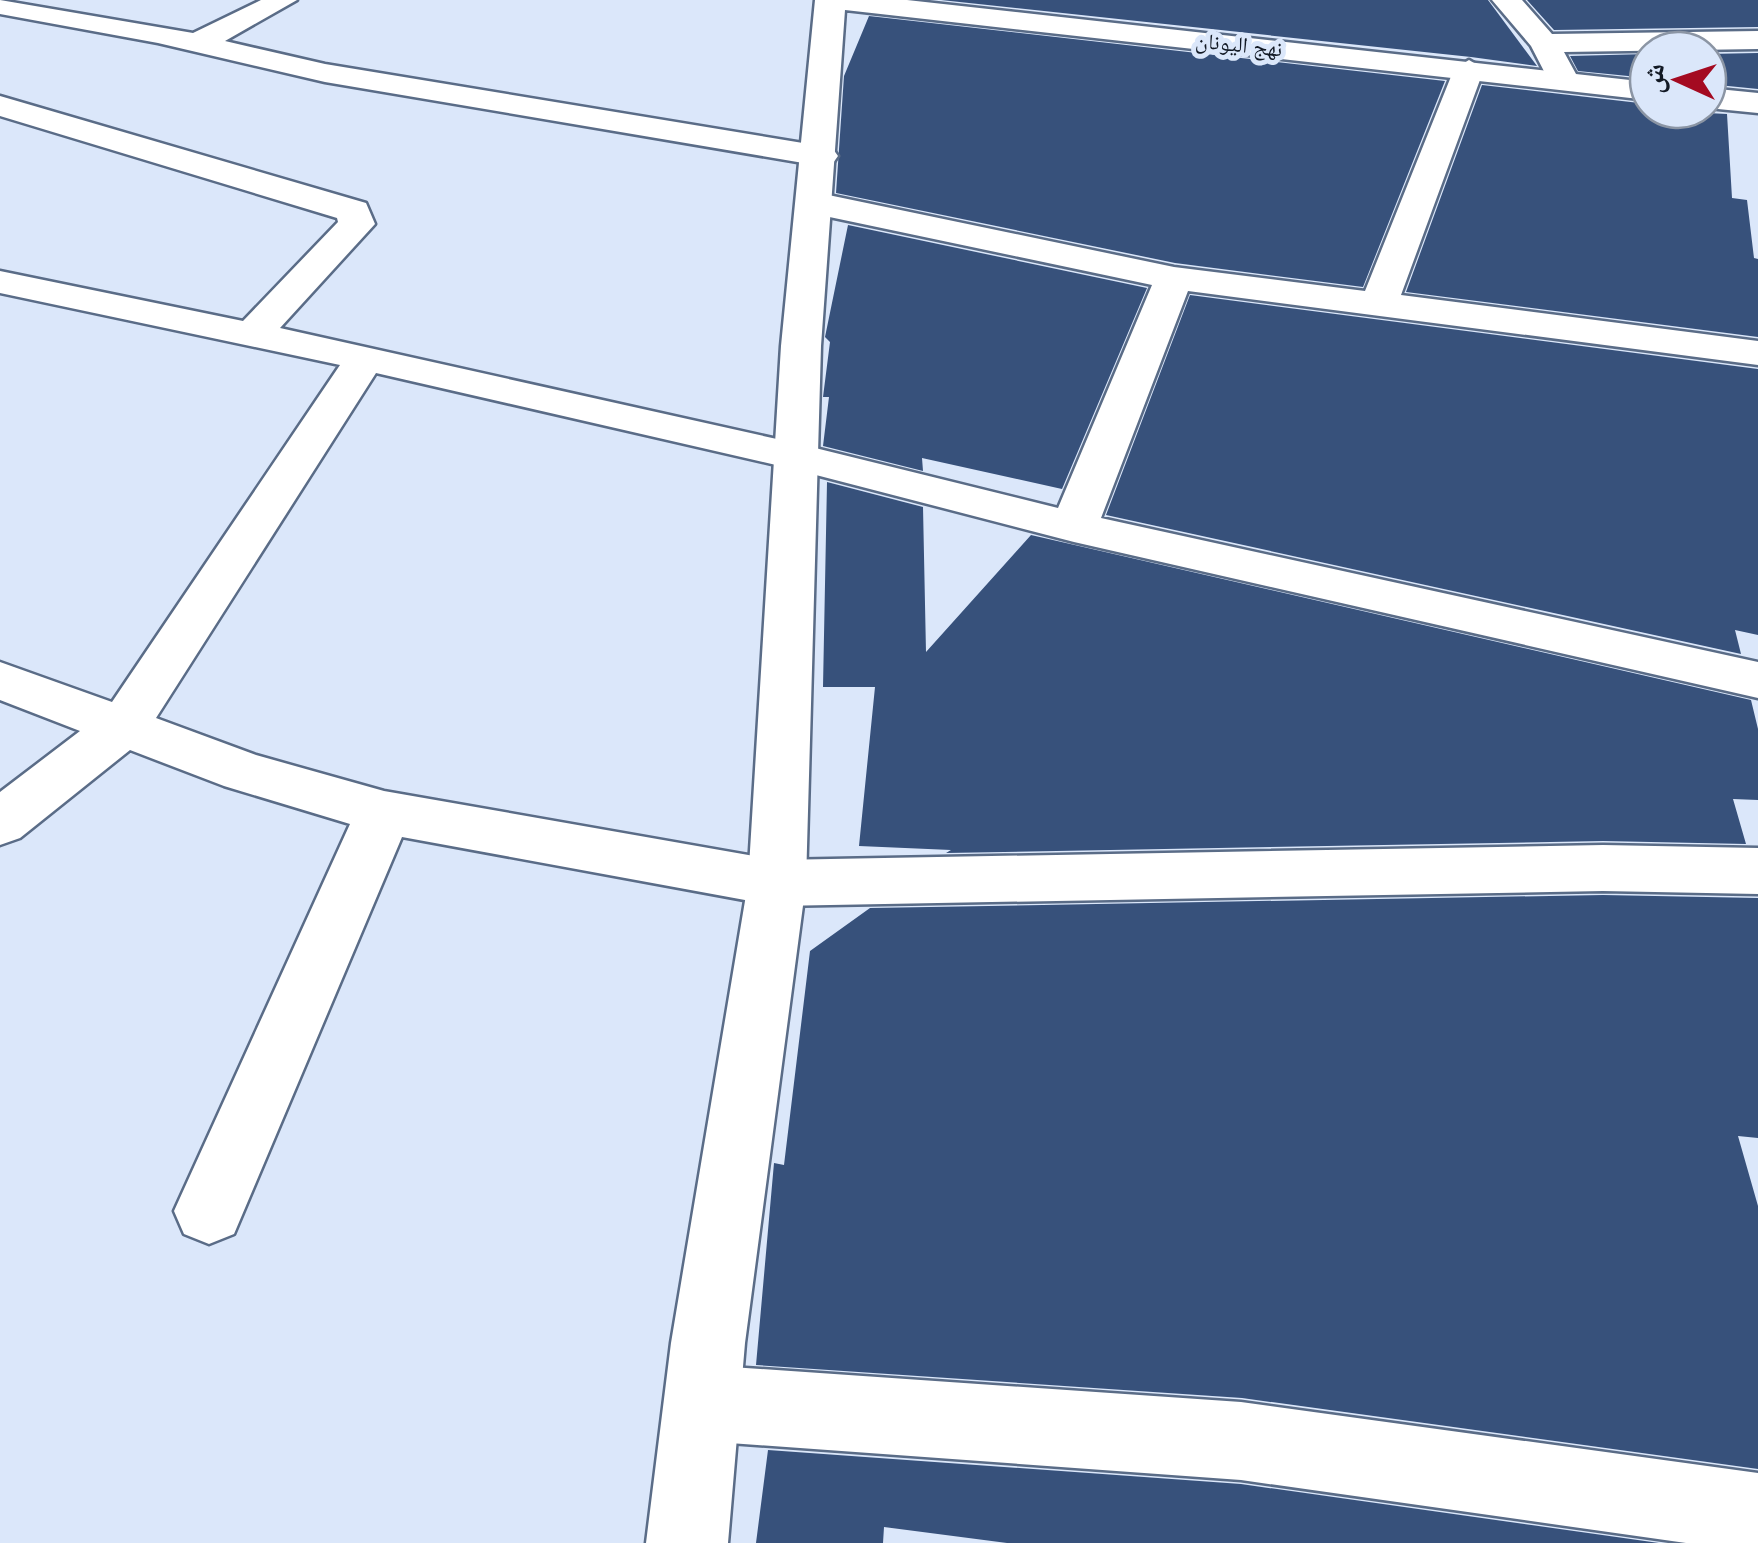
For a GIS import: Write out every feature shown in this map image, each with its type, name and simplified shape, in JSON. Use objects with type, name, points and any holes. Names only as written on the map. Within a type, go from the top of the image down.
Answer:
[{"type":"street","points":[[197,43],[283,0]]},
{"type":"street","points":[[686,1543],[702,1404],[777,883],[796,456],[830,0]]},
{"type":"street","name":"نهج اليونان","points":[[830,0],[1628,89]]},
{"type":"street","points":[[1506,0],[1544,43],[1563,81]]},
{"type":"street","points":[[0,5],[197,43],[818,179],[1174,278],[1380,301],[1758,353]]},
{"type":"street","points":[[1544,43],[1758,40]]},
{"type":"street","points":[[1380,301],[1469,69]]},
{"type":"street","points":[[1728,100],[1758,103]]},
{"type":"street","points":[[0,106],[354,211],[357,224],[253,334]]},
{"type":"street","points":[[1074,527],[1174,278]]},
{"type":"street","points":[[0,282],[365,358],[796,456],[1074,527],[1758,680]]},
{"type":"street","points":[[0,823],[124,726],[365,358]]},
{"type":"street","points":[[0,680],[243,772],[384,812],[777,883],[1603,868],[1758,871]]},
{"type":"street","points":[[209,1211],[384,812]]},
{"type":"street","points":[[702,1404],[1240,1441],[1758,1513]]},
{"type":"building","points":[[941,0],[1488,0],[1537,66],[1471,57]]},
{"type":"building","points":[[1527,0],[1758,0],[1758,27],[1554,30]]},
{"type":"building","points":[[869,16],[1445,81],[1363,287],[1175,263],[836,193],[844,76]]},
{"type":"building","points":[[1758,53],[1758,89],[1728,86],[1728,54]]},
{"type":"building","points":[[1628,55],[1628,76],[1578,71],[1570,56]]},
{"type":"building","points":[[1482,85],[1628,102],[1628,130],[1728,130],[1732,198],[1747,200],[1754,258],[1758,259],[1758,337],[1406,292]]},
{"type":"building","points":[[848,225],[1147,288],[1062,489],[922,458],[923,471],[823,446],[829,397],[823,397],[830,342],[825,337]]},
{"type":"building","points":[[1190,295],[1758,369],[1758,635],[1735,630],[1741,654],[1106,515]]},
{"type":"building","points":[[827,482],[923,507],[926,652],[1031,535],[1751,700],[1758,729],[1758,800],[1733,799],[1746,844],[1603,841],[946,853],[951,850],[859,846],[875,687],[823,687]]},
{"type":"building","points":[[1603,895],[1758,898],[1758,1138],[1738,1136],[1758,1206],[1758,1469],[1242,1398],[756,1365],[774,1163],[784,1165],[810,951],[870,908]]},
{"type":"building","points":[[768,1450],[1241,1484],[1659,1543],[1007,1543],[884,1527],[883,1543],[756,1543]]}]
